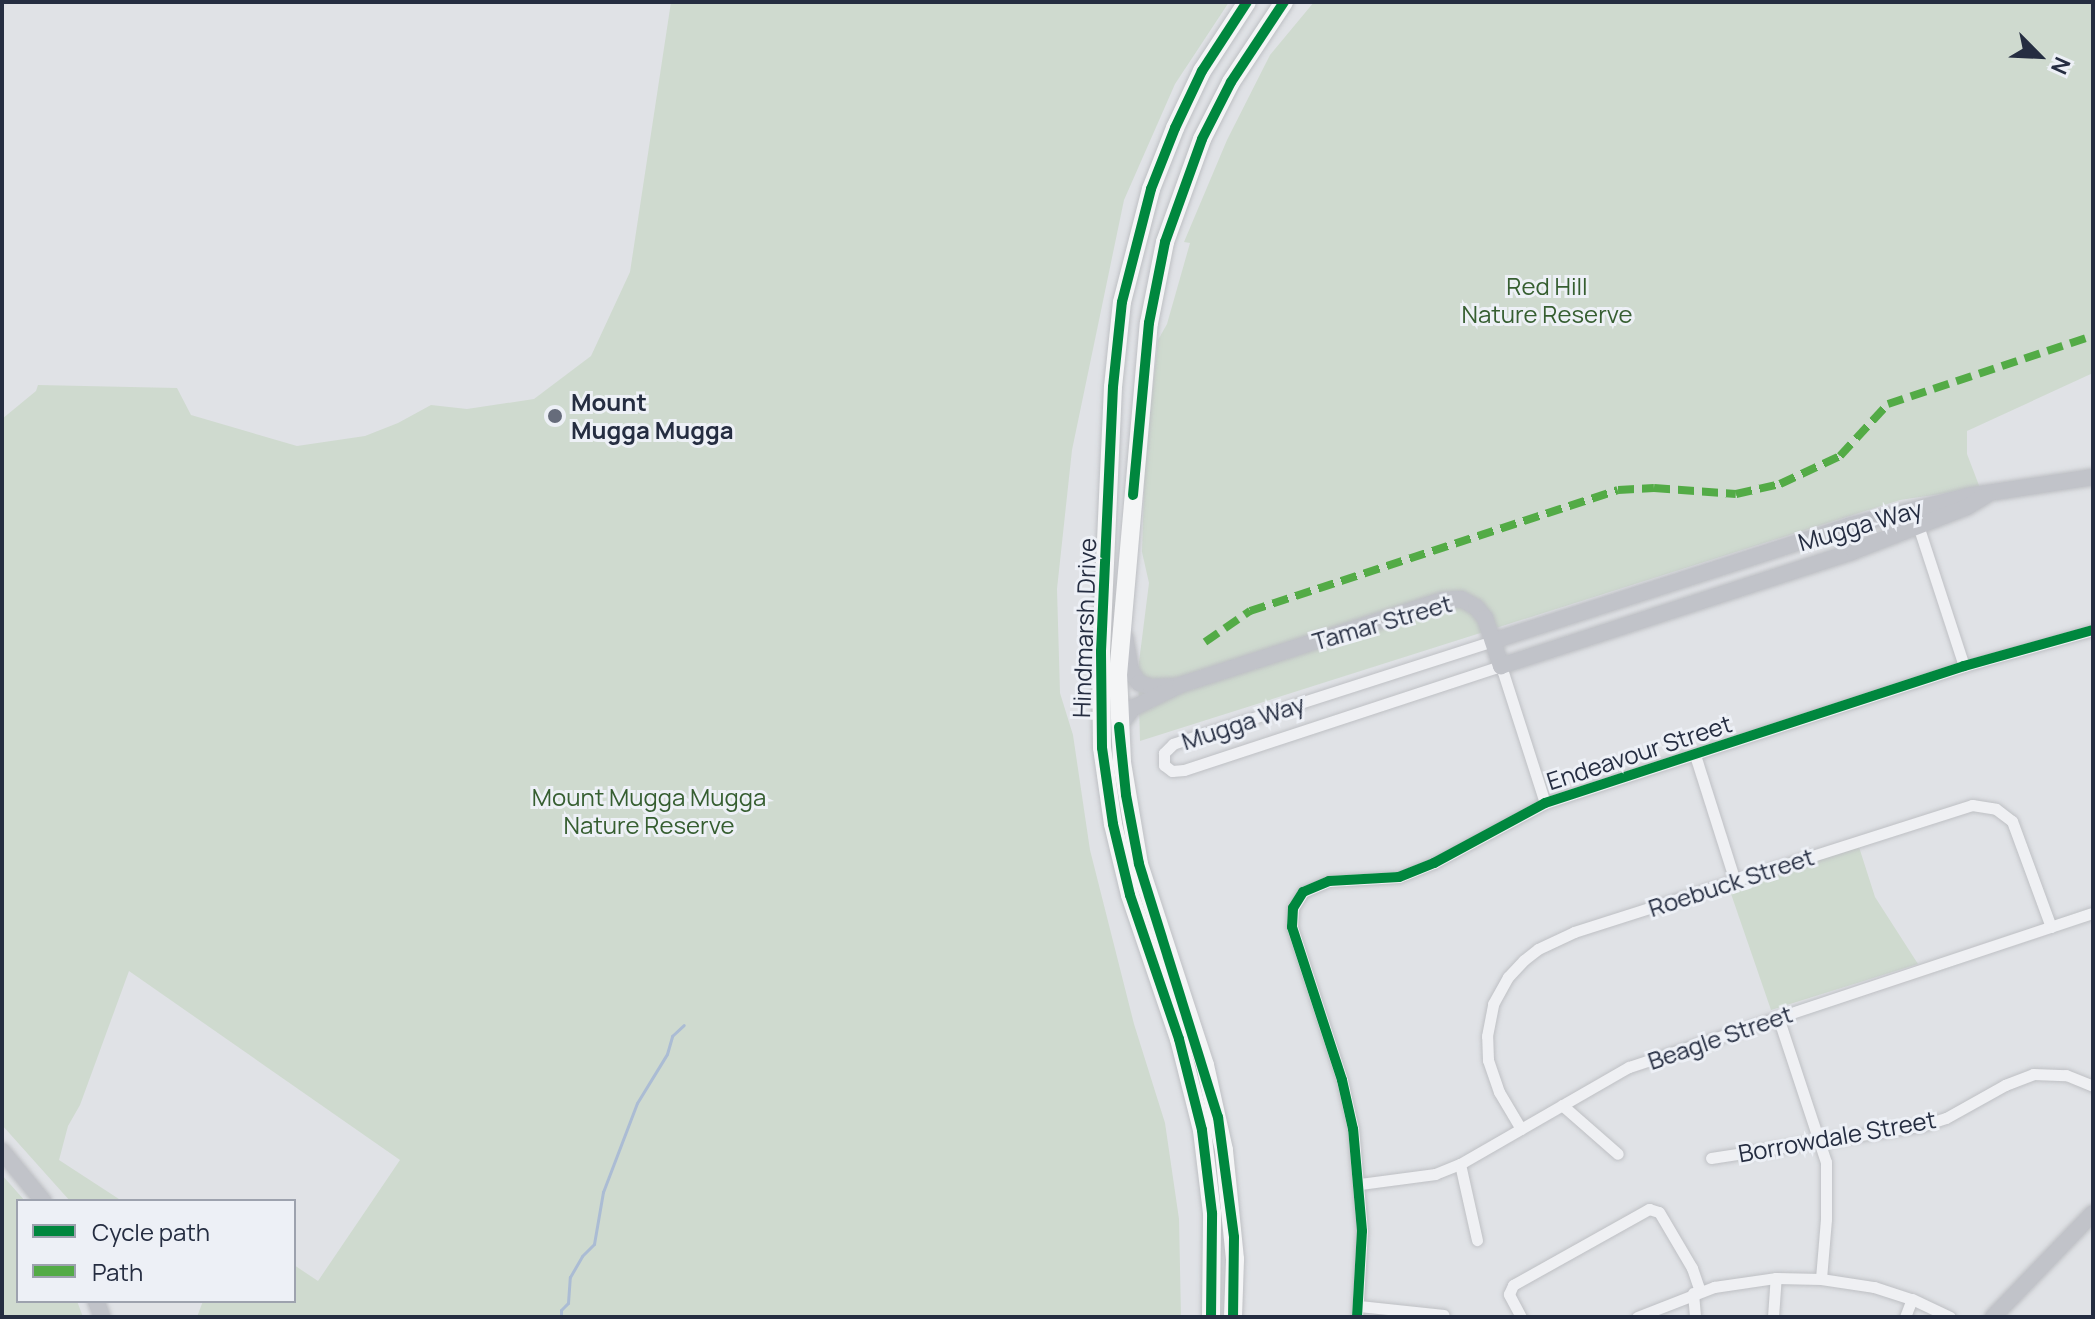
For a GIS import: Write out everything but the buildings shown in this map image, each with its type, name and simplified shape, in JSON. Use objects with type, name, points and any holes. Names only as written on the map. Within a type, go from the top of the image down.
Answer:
[{"type":"main road","name":"Hindmarsh Drive","points":[[1211,1317],[1212,1213],[1202,1130],[1179,1039],[1130,895],[1113,824],[1102,748],[1101,651],[1113,387],[1122,302],[1151,189],[1175,128],[1202,71],[1247,2]]},
{"type":"main road","name":"Hindmarsh Drive","points":[[1233,1317],[1234,1237],[1218,1117],[1139,864],[1119,727],[1122,624],[1149,323],[1165,242],[1202,139],[1231,82],[1284,2]]},
{"type":"main road","name":"Mugga Way","points":[[1501,666],[1854,551],[1916,518],[1985,496],[2033,485],[2093,477]]},
{"type":"main road","name":"Mugga Way","points":[[1493,641],[1848,526],[1916,518]]},
{"type":"main road","name":"Tamar Street","points":[[1119,727],[1133,708],[1180,685],[1451,598],[1476,607],[1485,618],[1501,666]]},
{"type":"main road","name":"Tamar Street","points":[[1122,624],[1131,671],[1139,683],[1151,687],[1180,685]]},
{"type":"main road","points":[[2,1151],[42,1199]]},
{"type":"main road","points":[[29,1182],[49,1199]]},
{"type":"main road","points":[[1993,1317],[2093,1213]]},
{"type":"street","points":[[1916,518],[1964,666]]},
{"type":"street","name":"Endeavour Street","points":[[1358,1312],[1362,1231],[1360,1184],[1348,1107],[1292,927],[1293,908],[1303,892],[1318,883],[1399,877],[1434,863],[1545,803],[1964,666],[2093,630]]},
{"type":"street","name":"Mugga Way","points":[[1493,641],[1173,744],[1164,753],[1164,765],[1172,771],[1184,770],[1501,666]]},
{"type":"street","name":"Tamar Street","points":[[1501,666],[1545,803]]},
{"type":"street","points":[[1695,755],[1735,881]]},
{"type":"street","name":"Roebuck Street","points":[[1521,1129],[1494,1081],[1487,1051],[1493,1004],[1513,971],[1538,949],[1574,932],[1963,807],[1980,805],[2001,811],[2012,821],[2051,927]]},
{"type":"street","name":"Beagle Street","points":[[1360,1184],[1424,1177],[1460,1164],[1629,1067],[2093,913]]},
{"type":"street","points":[[1778,1017],[1820,1141],[1827,1190],[1821,1279]]},
{"type":"street","name":"Borrowdale Street","points":[[1711,1158],[1936,1122],[2015,1080],[2033,1074],[2066,1075],[2093,1086]]},
{"type":"street","points":[[1562,1105],[1618,1154]]},
{"type":"street","points":[[1460,1164],[1477,1240]]},
{"type":"street","points":[[1521,1317],[1509,1294],[1513,1285],[1649,1209],[1659,1212],[1692,1268],[1697,1292],[1695,1317]]},
{"type":"street","points":[[1773,1317],[1776,1278]]},
{"type":"street","points":[[1637,1317],[1697,1292],[1776,1278],[1821,1279],[1874,1287],[1912,1299],[1950,1317]]},
{"type":"street","points":[[1905,1317],[1912,1299]]},
{"type":"street","points":[[1358,1312],[1444,1315]]},
{"type":"green space","name":"Mount Mugga Mugga Nature Reserve","points":[[671,2],[1229,2],[1175,84],[1124,200],[1072,450],[1057,589],[1060,693],[1073,735],[1090,850],[1134,1024],[1165,1123],[1179,1219],[1181,1317],[197,1317],[202,1303],[296,1303],[296,1266],[318,1281],[400,1160],[129,971],[80,1105],[68,1126],[59,1160],[119,1199],[68,1199],[2,1125],[2,419],[36,391],[38,385],[177,388],[191,415],[297,446],[365,436],[431,405],[467,409],[534,399],[591,356],[630,272]]},
{"type":"green space","name":"Red Hill Nature Reserve","points":[[1314,2],[2093,2],[2093,373],[1967,431],[1967,454],[1980,488],[1900,500],[1140,741],[1138,670],[1149,583],[1142,552],[1145,458],[1158,340],[1167,324],[1190,243],[1184,242],[1227,140],[1270,55]]},
{"type":"green space","points":[[1859,847],[1875,897],[1918,964],[1771,1010],[1729,888]]},
{"type":"green space","points":[[2,1175],[23,1199],[16,1199],[16,1303],[78,1303],[83,1317],[2,1317]]},
{"type":"waterway","points":[[561,1317],[561,1310],[568,1303],[570,1277],[582,1256],[594,1244],[603,1192],[637,1103],[667,1054],[672,1036],[684,1025]]},
{"type":"marked path","points":[[1205,642],[1250,611],[1618,490],[1654,488],[1736,494],[1780,484],[1840,456],[1888,404],[2093,336]]},
{"type":"cycle path","points":[[1211,1317],[1212,1213],[1202,1130],[1179,1039],[1130,895],[1113,824],[1102,748],[1101,651],[1113,387],[1122,302],[1151,189],[1175,128],[1202,71],[1247,2]]},
{"type":"cycle path","points":[[1133,495],[1149,323],[1165,242],[1202,139],[1231,82],[1284,2]]},
{"type":"cycle path","points":[[1357,1317],[1362,1231],[1353,1129],[1342,1080],[1292,927],[1293,908],[1303,892],[1329,881],[1399,877],[1434,863],[1545,803],[1964,666],[2093,630]]},
{"type":"cycle path","points":[[1119,727],[1126,795],[1139,864],[1218,1117],[1234,1237],[1233,1317]]},
{"type":"place","name":"Mount Mugga Mugga","points":[[555,416]]}]
